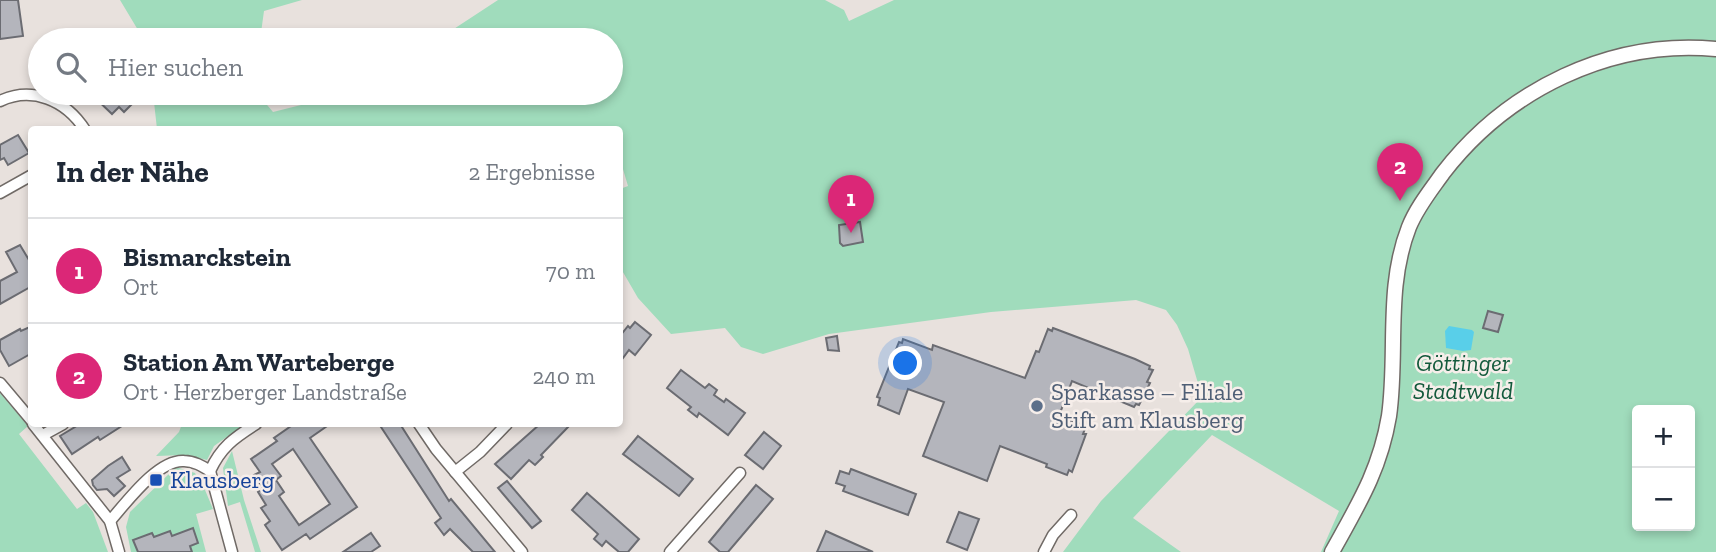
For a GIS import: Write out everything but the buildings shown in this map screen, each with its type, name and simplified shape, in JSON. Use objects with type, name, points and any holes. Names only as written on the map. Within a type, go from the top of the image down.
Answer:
[{"type":"street","points":[[1332,552],[1371,481],[1382,448],[1391,397],[1395,282],[1409,226],[1425,197],[1457,155],[1483,129],[1535,90],[1566,74],[1641,50],[1677,47],[1716,49]]},
{"type":"street","points":[[0,101],[28,95]]},
{"type":"street","points":[[60,105],[82,126]]},
{"type":"street","points":[[0,193],[28,177]]},
{"type":"street","points":[[0,383],[28,417]]},
{"type":"street","points":[[36,427],[110,521],[118,552]]},
{"type":"street","points":[[43,435],[58,427]]},
{"type":"street","points":[[232,552],[210,471],[219,453],[234,438],[251,427]]},
{"type":"street","points":[[421,427],[522,552]]},
{"type":"street","points":[[455,472],[480,452],[504,427]]},
{"type":"street","points":[[110,521],[155,473],[171,462],[184,461],[210,471]]},
{"type":"street","points":[[670,552],[740,473]]},
{"type":"street","points":[[1044,552],[1053,535],[1071,516]]},
{"type":"green space","points":[[120,0],[302,0],[264,11],[262,28],[137,28]]},
{"type":"green space","name":"Göttinger Stadtwald","points":[[498,0],[825,0],[844,10],[849,21],[894,0],[1716,0],[1716,552],[1321,552],[1339,511],[1212,435],[1133,518],[1181,552],[1063,552],[1101,501],[1202,397],[1188,349],[1177,325],[1166,310],[1136,300],[991,312],[829,334],[763,354],[741,347],[725,328],[671,334],[638,298],[623,272],[623,188],[628,186],[623,169],[623,126],[157,126],[154,105],[267,105],[273,112],[301,105],[623,105],[623,28],[455,28]]},
{"type":"green space","points":[[0,393],[28,426],[19,434],[77,509],[86,503],[93,512],[108,552],[0,552]]},
{"type":"green space","points":[[181,427],[241,427],[214,446],[207,460],[186,455],[156,456]]},
{"type":"green space","points":[[232,451],[261,552],[255,552],[240,502],[228,506],[223,468]]},
{"type":"green space","points":[[176,467],[195,473],[213,509],[196,514],[206,552],[131,552],[126,527],[130,512]]},
{"type":"water","points":[[1449,326],[1474,332],[1471,350],[1446,348],[1445,331]]},
{"type":"place","name":"Station Am Warteberge","points":[[1400,201]]},
{"type":"place","name":"Bismarckstein","points":[[851,233]]},
{"type":"place","name":"Sparkasse – Filiale Stift am Klausberg","points":[[1037,406]]},
{"type":"place","name":"Klausberg","points":[[156,480]]}]
